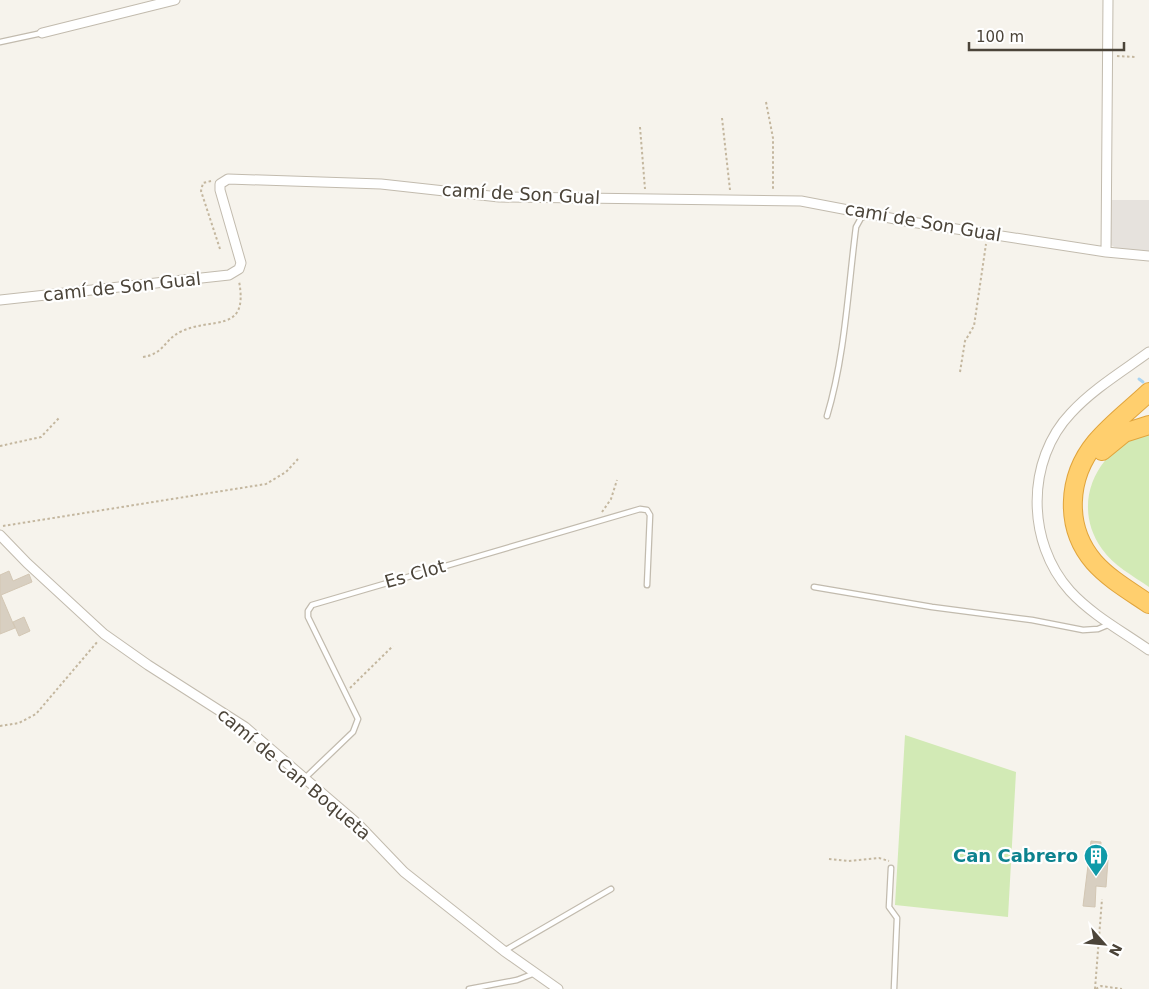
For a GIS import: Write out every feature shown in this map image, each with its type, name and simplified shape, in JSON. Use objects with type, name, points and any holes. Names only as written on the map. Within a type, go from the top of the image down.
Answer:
[{"type":"highway","points":[[1149,392],[1106,431],[1089,452],[1075,482],[1072,507],[1079,536],[1093,561],[1111,578],[1149,604]]},
{"type":"highway","points":[[1149,425],[1124,433],[1103,449],[1087,475],[1081,501],[1086,530],[1098,552],[1115,570],[1149,593]]},
{"type":"street","points":[[42,33],[174,0]]},
{"type":"street","points":[[1106,252],[1106,55],[1108,0]]},
{"type":"street","name":"camí de Son Gual","points":[[220,184],[228,179],[381,184],[499,197],[773,199],[826,204],[869,215],[1106,252],[1149,256]]},
{"type":"street","points":[[220,184],[241,263],[240,269],[236,272]]},
{"type":"street","name":"camí de Son Gual","points":[[0,300],[236,272]]},
{"type":"street","points":[[1149,352],[1069,414],[1049,446],[1038,482],[1038,521],[1049,559],[1068,589],[1110,624],[1149,650]]},
{"type":"street","name":"camí de Can Boqueta","points":[[0,535],[27,563],[104,634],[148,665],[232,717],[359,825],[404,872],[504,951],[558,989]]},
{"type":"lane","points":[[0,42],[42,33]]},
{"type":"lane","points":[[827,416],[833,396],[838,366],[856,227],[861,218],[869,215]]},
{"type":"lane","name":"Es Clot","points":[[304,779],[355,729],[358,715],[308,617],[308,611],[312,605],[640,509],[648,512],[650,518],[647,585]]},
{"type":"lane","points":[[814,588],[932,607],[1032,620],[1083,630],[1098,629],[1110,624]]},
{"type":"lane","points":[[891,868],[889,907],[897,918],[894,989]]},
{"type":"lane","points":[[504,951],[611,889]]},
{"type":"lane","points":[[469,989],[517,980],[535,973]]},
{"type":"path","points":[[1106,55],[1135,57]]},
{"type":"path","points":[[766,102],[773,138],[773,199]]},
{"type":"path","points":[[722,118],[732,199]]},
{"type":"path","points":[[640,127],[646,198]]},
{"type":"path","points":[[220,184],[206,181],[203,183],[201,191],[220,249]]},
{"type":"path","points":[[960,372],[965,340],[974,326],[988,234]]},
{"type":"path","points":[[143,357],[157,353],[181,331],[224,323],[233,318],[240,303],[240,285],[236,272]]},
{"type":"path","points":[[0,446],[41,437],[59,418]]},
{"type":"path","points":[[0,528],[5,525],[266,484],[286,472],[298,459]]},
{"type":"path","points":[[594,521],[607,506],[617,480]]},
{"type":"path","points":[[0,726],[19,723],[36,714],[104,634]]},
{"type":"path","points":[[348,696],[351,686],[393,646]]},
{"type":"path","points":[[829,859],[848,861],[883,858],[889,861],[891,868]]},
{"type":"path","points":[[1095,989],[1102,899]]},
{"type":"path","points":[[1095,989],[1101,986],[1122,989]]},
{"type":"shaded area","points":[[1109,200],[1149,200],[1149,252],[1118,249],[1109,244]]},
{"type":"green space","points":[[1149,433],[1149,587],[1124,570],[1102,549],[1092,531],[1088,513],[1089,496],[1094,479],[1103,463],[1116,450],[1131,440]]},
{"type":"green space","points":[[905,735],[1016,772],[1008,917],[895,905]]},
{"type":"building","points":[[9,571],[13,581],[29,574],[32,582],[1,595],[15,628],[0,634],[0,575]]},
{"type":"building","points":[[24,617],[30,631],[19,636],[13,622]]},
{"type":"building","name":"Can Cabrero","points":[[1091,841],[1101,842],[1100,859],[1108,860],[1106,887],[1096,886],[1095,907],[1083,906]]},
{"type":"waterway","points":[[1139,379],[1143,382]]},
{"type":"place","name":"Can Cabrero","points":[[1096,877]]}]
